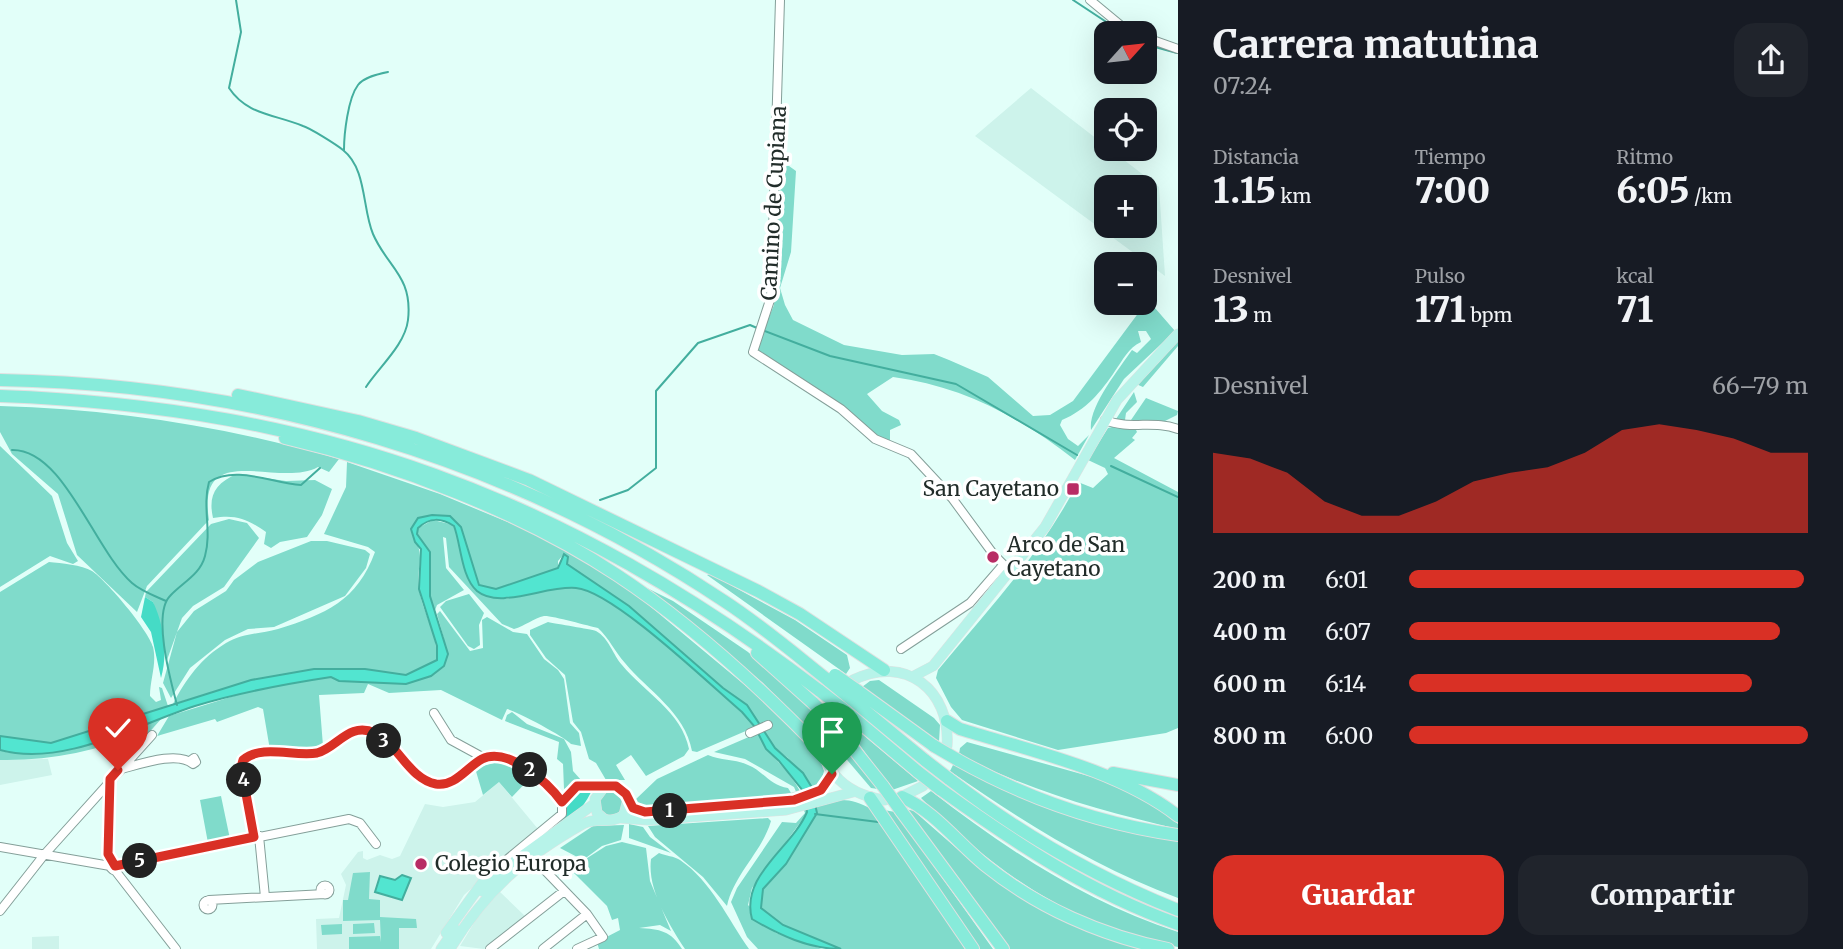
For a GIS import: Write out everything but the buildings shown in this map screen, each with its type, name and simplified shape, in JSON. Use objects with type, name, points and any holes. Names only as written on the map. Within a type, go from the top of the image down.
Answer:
[{"type":"highway","points":[[0,380],[88,383],[236,402],[347,429],[466,467],[579,518],[663,563],[725,601],[828,682],[851,694],[948,778],[1032,838],[1091,871],[1178,909]]},
{"type":"highway","points":[[157,390],[176,385],[194,387],[306,408],[416,438],[471,457],[529,480],[758,591],[800,614],[884,670]]},
{"type":"highway","points":[[0,396],[107,401],[243,420],[361,449],[485,493],[603,548],[720,620],[941,746],[958,760],[1007,785],[1075,812],[1178,835]]},
{"type":"highway","points":[[243,420],[264,433],[417,479],[476,502],[576,550],[646,595],[678,621],[768,698],[821,750]]},
{"type":"highway","points":[[720,620],[821,706],[883,786],[901,802],[1003,949]]},
{"type":"highway","points":[[851,694],[918,772],[1025,851],[1083,883],[1178,924]]},
{"type":"highway","points":[[947,721],[960,729],[1053,758],[1138,790],[1178,816]]},
{"type":"highway","points":[[1053,758],[1147,781],[1178,785]]},
{"type":"highway","points":[[870,798],[973,949]]},
{"type":"highway","points":[[901,802],[925,811],[988,867],[1046,905],[1114,934],[1168,949]]},
{"type":"main road","points":[[912,677],[933,666],[1007,568],[1045,527],[1105,420],[1130,384],[1178,334]]},
{"type":"main road","points":[[929,688],[933,666]]},
{"type":"main road","points":[[851,694],[884,670],[912,677],[929,688],[947,721],[941,746]]},
{"type":"main road","points":[[821,721],[821,750],[832,774],[853,792],[886,800]]},
{"type":"main road","points":[[823,794],[832,774]]},
{"type":"main road","points":[[901,802],[923,786]]},
{"type":"main road","points":[[442,949],[470,906],[496,876],[594,804],[597,794],[604,787],[622,789],[629,804],[645,812],[796,804]]},
{"type":"main road","points":[[455,947],[485,897],[532,857],[584,823],[621,818],[648,820],[796,804],[823,794],[853,792]]},
{"type":"main road","points":[[594,804],[604,819]]},
{"type":"main road","points":[[621,818],[629,804]]},
{"type":"main road","points":[[436,949],[467,902],[492,872]]},
{"type":"street","name":"Camino de Cupiana","points":[[780,0],[771,297],[753,352],[841,409],[875,439],[911,454],[952,498],[1007,568]]},
{"type":"street","points":[[1090,0],[1115,21]]},
{"type":"street","points":[[1157,42],[1178,49]]},
{"type":"street","points":[[1105,420],[1124,425],[1168,425],[1178,429]]},
{"type":"street","points":[[901,649],[970,603],[1007,568]]},
{"type":"street","points":[[434,713],[451,740],[484,758],[514,761],[528,768],[562,802]]},
{"type":"street","points":[[750,733],[768,725]]},
{"type":"street","points":[[265,897],[256,836],[241,767],[249,755],[317,752],[347,734],[367,731],[382,738],[421,778],[441,785],[451,782],[484,758]]},
{"type":"street","points":[[0,911],[4,901],[152,735]]},
{"type":"street","points":[[118,770],[160,760],[190,761]]},
{"type":"street","points":[[110,779],[108,854],[113,867],[176,949]]},
{"type":"street","points":[[492,872],[562,814],[562,802],[577,786],[604,787]]},
{"type":"street","points":[[0,847],[113,867],[349,819],[360,823],[376,844]]},
{"type":"street","points":[[532,857],[587,914],[603,937],[577,949]]},
{"type":"street","points":[[490,949],[564,891]]},
{"type":"street","points":[[209,900],[325,894]]},
{"type":"street","points":[[542,949],[587,914]]},
{"type":"shaded area","points":[[1031,88],[1094,137],[1094,161],[1125,161],[1143,175],[1094,175],[1094,224],[975,136]]},
{"type":"shaded area","points":[[778,166],[789,166],[796,171],[791,252],[780,288],[785,305],[793,320],[844,345],[902,355],[934,354],[988,377],[1033,416],[1050,415],[1073,401],[1137,315],[1157,315],[1157,310],[1175,331],[1124,379],[1091,430],[1094,410],[1113,378],[1132,350],[1137,353],[1151,339],[1146,331],[1138,331],[1141,342],[1129,351],[1092,400],[1062,420],[1060,425],[1068,439],[1078,446],[1089,435],[1075,460],[1033,430],[989,406],[943,388],[893,377],[867,394],[882,411],[899,420],[901,425],[890,430],[890,441],[906,448],[890,445],[758,354],[757,347],[774,305]]},
{"type":"shaded area","points":[[1157,185],[1165,276],[1157,270],[1157,252],[1132,252],[1113,238],[1157,238]]},
{"type":"shaded area","points":[[1178,339],[1178,346],[1143,387],[1136,384]]},
{"type":"shaded area","points":[[1134,392],[1137,402],[1126,413],[1125,420],[1131,420],[1146,398],[1178,411],[1177,415],[1161,423],[1114,422]]},
{"type":"shaded area","points":[[0,406],[86,411],[171,422],[256,438],[339,459],[329,472],[318,467],[302,472],[244,471],[227,473],[215,480],[208,495],[209,520],[147,586],[137,612],[77,555],[58,494],[12,454],[0,432]]},
{"type":"shaded area","points":[[1108,428],[1135,428],[1137,432],[1132,438],[1135,440],[1114,458],[1178,492],[1178,728],[1166,733],[1058,750],[962,720],[951,707],[936,678],[938,670],[1031,557],[1078,482],[1093,488],[1108,474],[1105,468],[1088,460]]},
{"type":"shaded area","points":[[0,446],[52,496],[67,543],[78,561],[73,564],[50,556],[0,587]]},
{"type":"shaded area","points":[[347,462],[440,494],[546,538],[621,582],[787,720],[819,757],[824,771],[820,786],[826,802],[849,801],[871,809],[966,949],[841,949],[783,925],[761,908],[763,889],[786,864],[817,813],[788,758],[775,748],[747,705],[723,688],[629,606],[566,564],[568,557],[564,554],[558,561],[558,568],[495,589],[478,585],[461,527],[432,515],[411,529],[419,548],[419,589],[433,633],[437,660],[406,675],[365,669],[251,680],[173,704],[195,670],[209,655],[226,643],[311,618],[338,603],[359,583],[375,552],[368,547],[324,534],[346,487]]},
{"type":"shaded area","points":[[237,474],[286,481],[315,480],[332,489],[322,515],[307,537],[280,542],[271,548],[264,544],[266,532],[253,524],[235,517],[213,518],[212,503],[215,491],[223,482]]},
{"type":"shaded area","points":[[432,515],[450,516],[461,527],[479,585],[496,589],[558,568],[564,554],[568,557],[567,564],[629,606],[723,688],[747,705],[775,748],[803,773],[811,786],[817,813],[786,864],[763,889],[761,908],[783,925],[841,949],[817,947],[795,940],[752,919],[750,903],[760,875],[800,825],[807,812],[803,791],[766,749],[755,727],[742,712],[636,621],[592,593],[576,588],[564,588],[498,598],[477,591],[465,569],[454,526],[445,521],[431,520],[422,524],[417,534],[430,552],[430,596],[448,654],[444,666],[431,676],[406,684],[339,681],[331,677],[195,706],[74,749],[24,754],[0,750],[0,736],[51,743],[251,680],[314,669],[365,669],[406,675],[437,660],[437,646],[419,589],[421,549],[415,542],[411,529],[418,518]]},
{"type":"shaded area","points":[[229,519],[247,523],[259,538],[224,587],[193,606],[182,618],[167,660],[153,602],[145,597],[146,592],[211,524]]},
{"type":"shaded area","points":[[433,520],[454,525],[468,579],[506,599],[561,587],[580,588],[597,594],[662,642],[742,712],[755,727],[697,752],[692,751],[688,737],[674,713],[625,663],[598,628],[548,616],[514,629],[502,624],[449,567],[446,538],[443,537],[446,568],[464,590],[437,605],[434,613],[430,596],[430,552],[417,534],[418,528]]},
{"type":"shaded area","points":[[311,541],[327,541],[365,550],[370,554],[366,568],[345,596],[274,627],[248,629],[225,640],[190,668],[171,698],[163,683],[177,632],[194,611],[226,591],[234,580],[258,562]]},
{"type":"shaded area","points":[[49,562],[92,571],[126,606],[153,647],[150,696],[156,702],[161,700],[159,687],[162,688],[168,706],[51,743],[0,736],[0,592]]},
{"type":"shaded area","points":[[710,574],[795,620],[847,655],[850,668],[846,674],[707,575]]},
{"type":"shaded area","points":[[647,588],[673,601],[748,652],[815,713],[812,733],[763,683]]},
{"type":"shaded area","points":[[469,594],[484,613],[479,625],[480,645],[474,649],[468,646],[440,607],[446,601]]},
{"type":"shaded area","points":[[145,597],[153,602],[162,630],[164,659],[161,678],[151,632],[141,617]]},
{"type":"shaded area","points":[[440,611],[470,651],[483,648],[482,620],[487,617],[513,632],[527,634],[544,659],[558,670],[564,679],[570,723],[579,733],[581,746],[571,744],[507,709],[502,720],[441,690],[389,693],[368,684],[364,693],[319,695],[323,746],[316,748],[270,750],[263,709],[258,707],[217,722],[215,719],[157,736],[169,716],[267,686],[331,677],[339,681],[406,684],[431,676],[444,639],[437,614]]},
{"type":"shaded area","points":[[548,622],[593,630],[600,634],[622,665],[679,724],[689,749],[684,756],[646,776],[631,755],[616,765],[625,780],[606,780],[596,763],[589,759],[581,732],[573,722],[565,675],[546,658],[530,635],[530,630]]},
{"type":"shaded area","points":[[879,680],[934,718],[940,725],[939,742],[862,687],[870,681]]},
{"type":"shaded area","points":[[512,712],[527,724],[564,739],[571,752],[573,771],[581,780],[564,789],[563,764],[557,759],[559,742],[505,721],[507,715]]},
{"type":"shaded area","points":[[837,713],[918,781],[892,790],[859,744],[835,719]]},
{"type":"shaded area","points":[[162,718],[145,737],[143,733],[90,750],[55,757],[0,760],[0,750],[9,753],[76,747]]},
{"type":"shaded area","points":[[830,729],[878,789],[871,788],[831,741]]},
{"type":"shaded area","points":[[758,733],[792,778],[808,812],[752,888],[748,905],[776,933],[822,949],[758,949],[747,937],[731,902],[737,888],[782,822],[796,823],[805,813],[794,787],[745,759],[714,752]]},
{"type":"shaded area","points":[[967,742],[1110,782],[1156,807],[1178,824],[1178,829],[1094,807],[1012,779],[959,754],[960,748]]},
{"type":"shaded area","points":[[708,755],[748,765],[782,787],[788,788],[793,796],[640,807],[635,800],[657,779]]},
{"type":"shaded area","points":[[48,759],[52,775],[0,785],[0,760]]},
{"type":"shaded area","points":[[502,761],[532,776],[512,797],[499,782],[483,795],[475,768]]},
{"type":"shaded area","points":[[954,763],[1036,802],[1118,827],[1178,839],[1178,898],[1089,858],[1032,825],[950,771]]},
{"type":"shaded area","name":"Colegio Europa","points":[[499,782],[538,829],[464,895],[431,949],[317,949],[316,919],[339,918],[346,885],[341,874],[358,852],[363,851],[363,858],[367,860],[380,855],[392,859],[400,856],[425,804],[443,807],[475,802]]},
{"type":"shaded area","points":[[593,788],[577,813],[563,824],[558,822],[574,795]]},
{"type":"shaded area","points":[[611,791],[620,794],[623,803],[620,812],[611,815],[602,812],[599,803],[602,794]]},
{"type":"shaded area","points":[[931,791],[1048,872],[1112,906],[1178,932],[1178,947],[1105,926],[1038,893],[977,850],[921,798]]},
{"type":"shaded area","points":[[221,796],[230,839],[208,843],[200,800]]},
{"type":"shaded area","points":[[906,809],[914,811],[979,868],[1144,949],[1009,949]]},
{"type":"shaded area","points":[[884,810],[895,812],[993,949],[980,949]]},
{"type":"shaded area","points":[[768,818],[771,821],[767,832],[736,884],[727,906],[703,877],[655,837],[648,826]]},
{"type":"shaded area","points":[[629,824],[643,827],[650,837],[671,853],[629,838]]},
{"type":"shaded area","points":[[624,825],[621,840],[602,846],[583,860],[560,848],[593,826]]},
{"type":"shaded area","points":[[622,842],[646,848],[650,881],[671,931],[660,925],[639,928],[664,932],[674,938],[682,949],[599,949],[597,942],[620,930],[618,918],[612,920],[607,906],[570,869],[606,846]]},
{"type":"shaded area","points":[[659,853],[680,860],[701,879],[749,949],[685,949],[660,906],[652,882],[651,859]]},
{"type":"shaded area","points":[[370,872],[369,899],[380,900],[380,917],[416,919],[417,928],[399,928],[399,949],[349,949],[349,937],[380,936],[381,942],[380,920],[343,921],[343,900],[348,900],[353,873]]},
{"type":"shaded area","points":[[402,875],[411,878],[402,900],[375,892],[380,876],[395,880]]},
{"type":"shaded area","points":[[499,891],[526,917],[484,949],[460,946],[480,913]]},
{"type":"shaded area","points":[[374,923],[375,933],[353,934],[353,924]]},
{"type":"shaded area","points":[[342,924],[342,934],[322,935],[321,925]]},
{"type":"shaded area","points":[[59,936],[59,949],[32,949],[32,937]]},
{"type":"waterway","points":[[236,0],[241,32],[229,88],[244,104],[262,113],[306,127],[351,158],[360,178],[373,234],[398,273],[407,293],[409,305],[406,329],[397,347],[366,387]]},
{"type":"waterway","points":[[1073,0],[1105,21]]},
{"type":"waterway","points":[[1157,48],[1177,53]]},
{"type":"waterway","points":[[344,150],[347,116],[358,85],[364,80],[388,72]]},
{"type":"waterway","points":[[600,500],[628,490],[656,468],[656,391],[698,343],[750,325],[757,328]]},
{"type":"waterway","points":[[762,330],[830,356],[956,384],[1077,455]]},
{"type":"waterway","points":[[12,450],[31,454],[47,466],[63,483],[118,568],[136,586],[166,601]]},
{"type":"waterway","points":[[1111,466],[1178,497]]},
{"type":"waterway","points":[[177,705],[164,649],[163,617],[170,596],[203,563],[208,537],[206,501],[209,482],[219,477],[242,475],[301,485],[320,468]]},
{"type":"waterway","points":[[815,814],[878,822]]},
{"type":"place","name":"San Cayetano","points":[[1073,489]]},
{"type":"place","name":"Arco de San Cayetano","points":[[993,557]]},
{"type":"place","name":"Colegio Europa","points":[[421,864]]},
{"type":"route","points":[[118,770],[110,779],[108,854],[109,860],[115,866],[254,837],[241,767],[243,760],[256,753],[317,752],[339,737],[360,730],[378,735],[421,778],[432,783],[441,785],[451,782],[484,758],[500,758],[528,768],[562,802],[577,786],[616,786],[626,794],[633,808],[645,812],[794,800],[821,790],[828,784],[832,774]]}]
